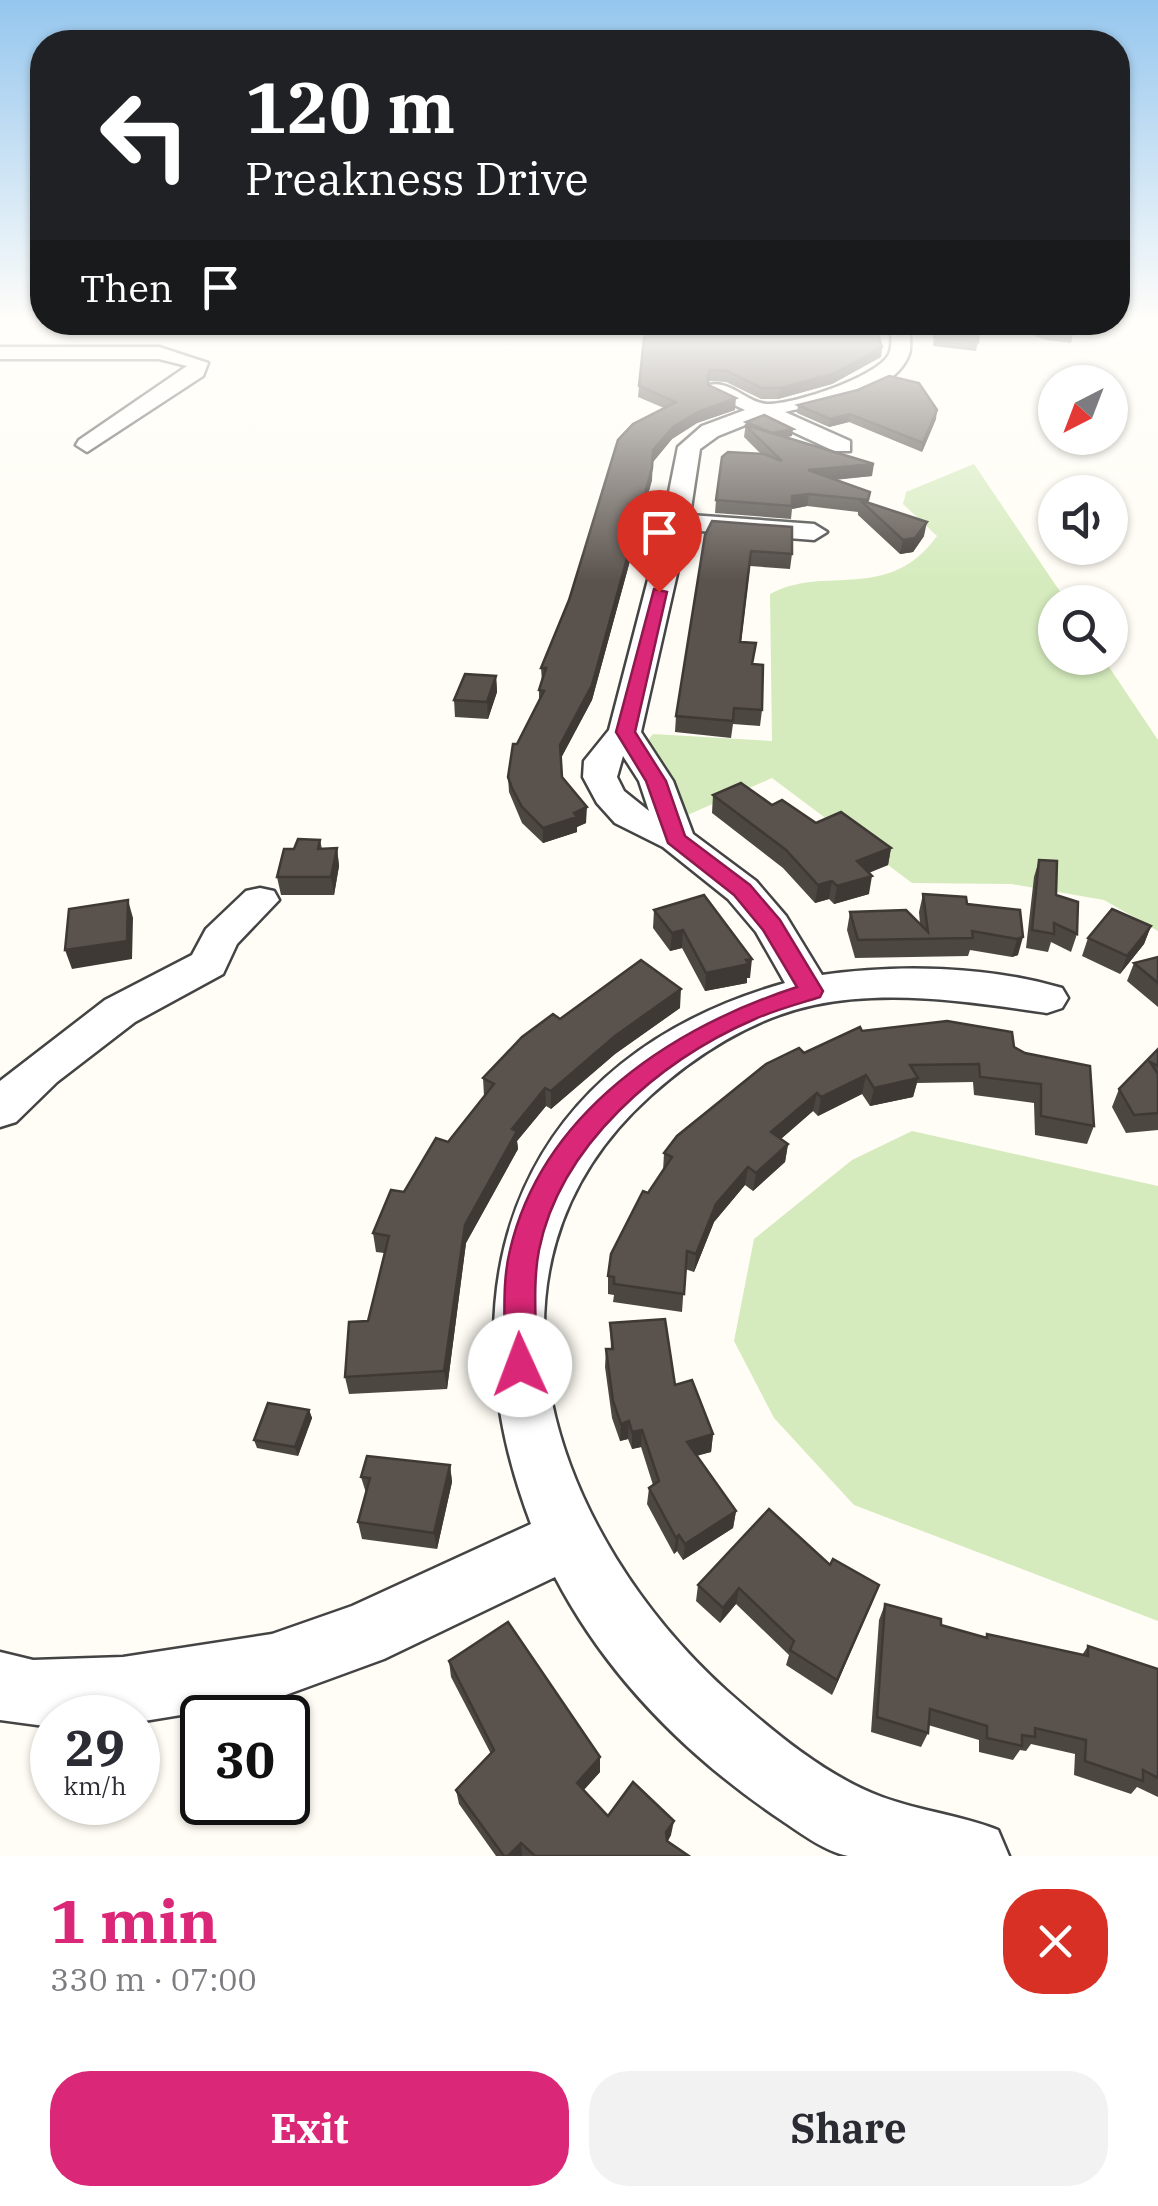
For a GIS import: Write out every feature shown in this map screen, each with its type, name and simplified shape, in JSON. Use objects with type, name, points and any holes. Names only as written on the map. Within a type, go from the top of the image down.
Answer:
[{"type":"street","points":[[87,445],[143,408]]},
{"type":"street","points":[[763,408],[842,446]]},
{"type":"street","points":[[778,408],[720,425],[688,447],[676,522],[626,732],[601,761],[600,777],[609,796],[628,815],[676,838],[742,890],[772,926],[811,991]]},
{"type":"street","points":[[676,522],[814,532]]},
{"type":"street","points":[[0,1109],[41,1070],[120,1010],[208,964],[220,938],[260,900]]},
{"type":"street","points":[[972,1856],[882,1834],[830,1808],[740,1748],[652,1668],[612,1615],[566,1540],[531,1442],[518,1336],[523,1254],[545,1191],[569,1148],[634,1082],[745,1013],[811,991],[903,983],[1047,998]]},
{"type":"street","points":[[0,1686],[33,1694],[123,1691],[272,1667],[361,1636],[566,1540]]},
{"type":"green space","points":[[974,464],[1038,559],[1038,565],[1042,565],[1056,585],[1038,585],[1038,675],[1114,675],[1158,740],[1158,931],[1104,900],[1011,884],[912,883],[772,778],[683,817],[646,743],[653,734],[772,741],[770,594],[812,582],[877,576],[898,570],[918,557],[937,536],[903,504],[906,492]]},
{"type":"green space","points":[[912,1131],[1158,1186],[1158,1621],[854,1505],[774,1418],[734,1341],[754,1239],[852,1160]]},
{"type":"building","points":[[665,408],[710,408],[673,427],[653,450],[652,468],[592,685],[560,745],[562,777],[587,807],[574,813],[577,817],[543,828],[522,807],[508,777],[513,744],[517,744],[544,691],[539,690],[546,668],[541,668],[569,600],[618,440],[633,424]]},
{"type":"building","points":[[804,408],[937,410],[923,443],[850,414],[830,419]]},
{"type":"building","points":[[764,415],[793,429],[772,433],[746,422]]},
{"type":"building","points":[[745,425],[874,464],[808,470],[870,492],[868,500],[809,494],[792,496],[792,506],[716,500],[722,457],[728,452],[764,454],[782,461]]},
{"type":"building","points":[[860,500],[927,522],[915,538],[903,540]]},
{"type":"building","points":[[712,521],[792,527],[792,554],[751,551],[740,642],[756,643],[752,664],[763,665],[762,710],[734,708],[733,721],[676,716],[705,535]]},
{"type":"building","points":[[465,674],[496,676],[487,702],[454,700]]},
{"type":"building","points":[[741,783],[772,805],[782,800],[816,823],[841,812],[891,848],[857,861],[872,876],[837,886],[832,881],[818,885],[786,850],[713,795]]},
{"type":"building","points":[[298,839],[320,840],[318,849],[337,848],[331,877],[277,877],[284,849],[294,849]]},
{"type":"building","points":[[1039,860],[1057,861],[1056,895],[1078,902],[1077,934],[1054,923],[1054,934],[1032,930]]},
{"type":"building","points":[[923,894],[966,897],[967,904],[1020,910],[1023,937],[972,931],[973,938],[858,940],[850,912],[906,910],[928,932]]},
{"type":"building","points":[[704,895],[752,959],[746,960],[749,964],[706,973],[683,930],[672,933],[654,910]]},
{"type":"building","points":[[128,900],[127,941],[65,950],[69,909]]},
{"type":"building","points":[[1112,909],[1151,926],[1127,956],[1088,938]]},
{"type":"building","points":[[1158,957],[1158,983],[1134,963]]},
{"type":"building","points":[[641,960],[681,989],[615,1036],[551,1091],[545,1088],[512,1129],[517,1131],[465,1225],[444,1371],[345,1377],[349,1322],[368,1321],[389,1236],[373,1233],[391,1190],[404,1192],[436,1138],[448,1142],[494,1084],[483,1078],[522,1037],[553,1014],[560,1019]]},
{"type":"building","points":[[947,1021],[1012,1032],[1014,1047],[1025,1053],[1090,1066],[1094,1126],[1041,1116],[1041,1084],[980,1077],[979,1064],[910,1065],[918,1078],[874,1088],[866,1075],[821,1097],[817,1093],[771,1132],[788,1144],[756,1173],[748,1167],[716,1204],[696,1254],[687,1251],[684,1294],[614,1284],[614,1277],[608,1276],[611,1254],[643,1191],[648,1193],[672,1157],[664,1153],[677,1136],[766,1064],[799,1048],[804,1053],[860,1027],[862,1031]]},
{"type":"building","points":[[1158,1049],[1158,1066],[1150,1062],[1158,1074],[1158,1113],[1134,1115],[1119,1089]]},
{"type":"building","points":[[665,1319],[675,1385],[692,1380],[713,1434],[687,1442],[736,1511],[685,1544],[679,1535],[676,1538],[649,1488],[659,1481],[642,1430],[632,1432],[629,1421],[621,1424],[613,1401],[606,1349],[613,1349],[610,1323]]},
{"type":"building","points":[[268,1403],[309,1410],[295,1447],[254,1440]]},
{"type":"building","points":[[367,1456],[450,1465],[434,1533],[358,1522],[370,1478],[361,1477]]},
{"type":"building","points":[[769,1509],[830,1565],[833,1559],[879,1585],[837,1680],[790,1650],[794,1641],[739,1588],[723,1608],[698,1585]]},
{"type":"building","points":[[885,1604],[941,1619],[941,1625],[987,1638],[987,1634],[1088,1656],[1088,1646],[1158,1669],[1158,1778],[1143,1770],[1143,1781],[1085,1761],[1086,1740],[1035,1728],[1035,1737],[1022,1735],[1022,1746],[987,1738],[987,1726],[930,1709],[928,1733],[877,1717]]},
{"type":"building","points":[[508,1622],[600,1757],[577,1783],[608,1816],[633,1782],[674,1821],[666,1832],[667,1841],[689,1856],[535,1856],[521,1843],[504,1856],[456,1790],[494,1750],[449,1661]]},
{"type":"route","points":[[520,1365],[519,1290],[523,1254],[545,1191],[569,1148],[634,1082],[664,1060],[745,1013],[811,991],[772,926],[742,890],[676,838],[656,781],[626,732],[659,592]]}]
